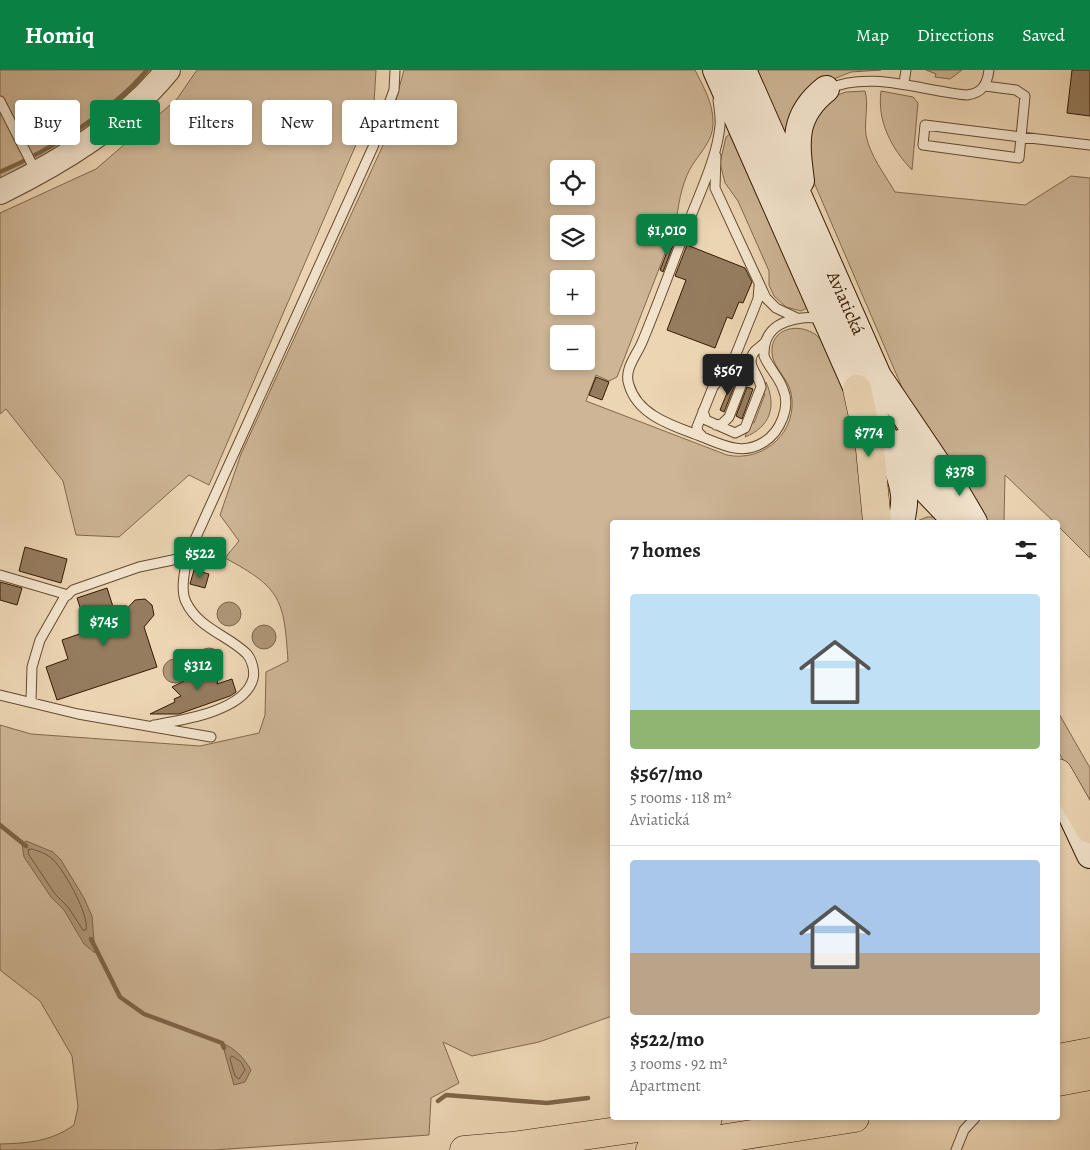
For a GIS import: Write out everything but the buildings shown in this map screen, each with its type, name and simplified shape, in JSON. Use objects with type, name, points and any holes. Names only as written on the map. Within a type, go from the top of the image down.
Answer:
[{"type":"highway","points":[[867,382],[870,449],[877,520]]},
{"type":"highway","points":[[1060,776],[1090,829]]},
{"type":"highway","points":[[1060,1058],[1090,1052]]},
{"type":"highway","points":[[512,1146],[549,1130],[612,1120]]},
{"type":"highway","points":[[464,1150],[512,1146],[694,1120]]},
{"type":"highway","points":[[650,1150],[842,1120]]},
{"type":"main road","name":"Aviatická","points":[[715,70],[831,329],[867,382],[961,500],[973,520]]},
{"type":"main road","name":"Aviatická","points":[[743,70],[806,211],[867,382],[869,404],[899,476],[904,502],[901,520]]},
{"type":"main road","points":[[806,211],[797,135],[809,105],[826,89]]},
{"type":"main road","points":[[867,382],[884,397],[919,478],[934,500],[952,518]]},
{"type":"main road","points":[[903,520],[914,510],[924,507],[933,508],[952,518]]},
{"type":"main road","points":[[1060,790],[1090,855]]},
{"type":"main road","points":[[1060,807],[1090,859]]},
{"type":"street","points":[[0,192],[78,149],[111,124],[168,70]]},
{"type":"lane","points":[[154,725],[192,719],[244,696],[251,687],[255,673],[248,656],[233,642],[209,629],[185,601],[184,581],[187,557],[373,147],[394,90],[395,70]]},
{"type":"lane","points":[[715,70],[720,118],[714,174],[715,188],[768,302],[797,318]]},
{"type":"lane","points":[[904,83],[906,70]]},
{"type":"lane","points":[[826,89],[846,81],[856,80],[904,83],[967,95],[978,92],[985,86],[989,70]]},
{"type":"lane","points":[[985,86],[1016,90],[1024,96],[1021,137],[1019,158],[923,145],[926,125],[1021,137],[1090,145]]},
{"type":"lane","points":[[0,101],[37,173]]},
{"type":"lane","points":[[717,139],[700,193],[627,376],[633,394],[655,417],[730,448],[745,449],[766,440],[776,430],[785,408],[784,390],[766,362],[765,342]]},
{"type":"lane","points":[[702,436],[697,430],[703,411],[713,386],[732,364],[758,298],[759,283]]},
{"type":"lane","points":[[716,425],[722,424],[729,417],[755,351],[765,342],[776,325],[797,318],[816,318],[831,329]]},
{"type":"lane","points":[[703,411],[706,420],[716,425],[735,432],[742,430],[747,424],[761,387],[751,366],[752,359]]},
{"type":"lane","points":[[31,701],[32,667],[40,640],[73,590],[139,567],[187,557]]},
{"type":"lane","points":[[0,575],[68,595]]},
{"type":"lane","points":[[0,695],[31,701],[78,714],[154,725],[211,737]]},
{"type":"lane","points":[[956,1150],[964,1130],[973,1120]]},
{"type":"shaded area","points":[[0,70],[157,70],[125,100],[90,100],[90,128],[80,134],[80,100],[15,100],[15,145],[62,145],[0,183]]},
{"type":"shaded area","points":[[197,70],[376,70],[374,100],[342,100],[342,145],[356,145],[209,485],[189,475],[119,537],[76,535],[63,481],[6,409],[0,414],[0,213],[96,169],[124,145],[160,145],[160,114],[170,105],[170,145],[252,145],[252,100],[176,100]]},
{"type":"shaded area","points":[[404,70],[695,70],[707,95],[713,114],[711,135],[684,182],[676,225],[617,377],[609,381],[596,375],[586,401],[727,455],[741,456],[754,454],[766,449],[776,441],[790,420],[792,407],[791,393],[772,353],[776,338],[781,333],[794,328],[809,331],[816,335],[824,344],[844,384],[870,520],[610,520],[610,1017],[539,1042],[472,1056],[443,1042],[459,1083],[431,1098],[429,1135],[214,1150],[0,1150],[0,1144],[38,1140],[65,1131],[74,1125],[78,1107],[72,1056],[40,1001],[0,970],[0,725],[31,734],[200,746],[259,733],[265,715],[266,672],[288,661],[284,623],[276,597],[268,587],[244,568],[225,558],[239,541],[220,515],[241,454],[383,145],[457,145],[457,100],[396,100]]},
{"type":"shaded area","points":[[754,70],[881,70],[851,72],[824,83],[791,145]]},
{"type":"shaded area","points":[[926,70],[962,70],[950,79],[935,77],[936,74]]},
{"type":"shaded area","points":[[865,91],[867,101],[866,135],[868,143],[874,157],[895,192],[1025,205],[1071,176],[1090,178],[1090,558],[1060,528],[1060,520],[1052,520],[1005,475],[1004,520],[981,520],[916,420],[804,159],[812,117],[837,95],[846,92]]},
{"type":"shaded area","points":[[881,91],[913,97],[918,103],[912,170],[904,162],[887,134],[881,113]]},
{"type":"shaded area","points":[[731,133],[809,307],[801,311],[786,307],[774,296],[769,285],[769,271],[738,201],[725,183],[720,163],[726,137]]},
{"type":"shaded area","points":[[766,382],[771,400],[769,415],[766,422],[760,428],[745,437],[751,422],[754,423],[765,394],[762,393]]},
{"type":"shaded area","points":[[933,517],[938,520],[920,520]]},
{"type":"shaded area","points":[[1060,716],[1090,768],[1090,808],[1060,755]]},
{"type":"water","points":[[229,602],[238,605],[241,614],[238,623],[229,626],[220,623],[217,614],[220,605]]},
{"type":"water","points":[[264,625],[273,628],[276,637],[273,646],[264,649],[255,646],[252,637],[255,628]]},
{"type":"water","points":[[209,648],[218,651],[221,660],[218,669],[209,672],[200,669],[197,660],[200,651]]},
{"type":"water","points":[[175,659],[184,662],[187,671],[184,680],[175,683],[166,680],[163,671],[166,662]]},
{"type":"water","points":[[26,841],[53,852],[61,860],[84,898],[92,916],[95,953],[84,944],[64,910],[51,897],[24,857],[22,844]]},
{"type":"water","points":[[222,1043],[239,1054],[251,1070],[245,1082],[234,1085]]},
{"type":"waterway","points":[[0,172],[39,153],[98,115],[117,100],[147,70]]},
{"type":"waterway","points":[[0,825],[26,846]]},
{"type":"waterway","points":[[91,939],[120,997],[144,1014],[222,1043],[224,1048]]},
{"type":"waterway","points":[[438,1101],[446,1095],[547,1103],[588,1098]]}]
